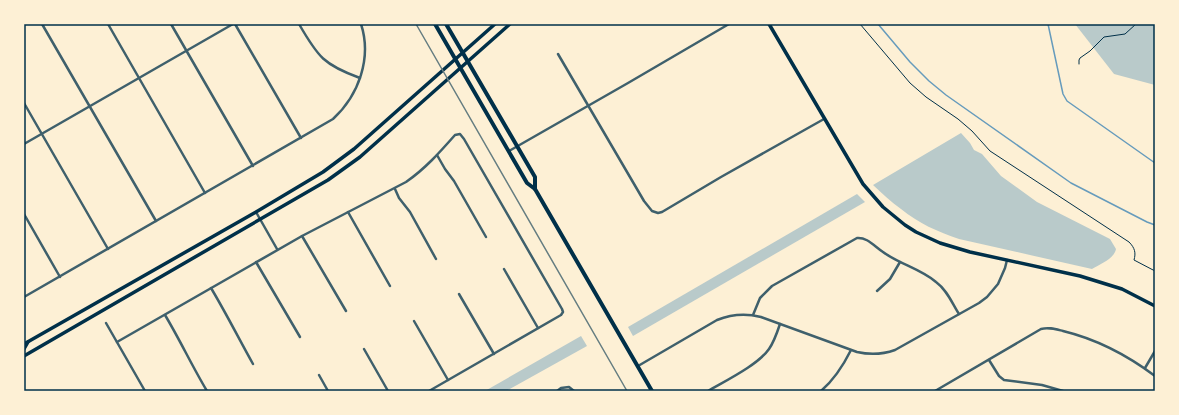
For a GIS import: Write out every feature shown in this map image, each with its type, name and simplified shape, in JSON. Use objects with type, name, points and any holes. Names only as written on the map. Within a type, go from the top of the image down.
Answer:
[{"type":"main road","points":[[435,24],[527,183],[535,189],[652,391]]},
{"type":"main road","points":[[446,24],[535,177],[535,189]]},
{"type":"main road","points":[[24,344],[256,212],[323,172],[342,159],[495,24]]},
{"type":"main road","points":[[24,356],[328,180],[360,157],[510,24]]},
{"type":"main road","points":[[769,24],[862,184],[893,216],[916,232],[940,243],[970,252],[1080,276],[1128,292],[1155,306]]},
{"type":"main road","points":[[24,350],[28,341]]},
{"type":"street","points":[[42,24],[156,222]]},
{"type":"street","points":[[108,24],[205,193]]},
{"type":"street","points":[[171,24],[253,166]]},
{"type":"street","points":[[24,144],[234,24],[301,138]]},
{"type":"street","points":[[299,24],[311,45],[320,56],[340,70],[360,78]]},
{"type":"street","points":[[24,297],[327,123],[339,113],[352,95],[360,78],[365,55],[365,42],[361,24]]},
{"type":"street","points":[[509,151],[729,24]]},
{"type":"street","points":[[558,54],[644,201],[652,212],[662,212],[720,177],[824,119]]},
{"type":"street","points":[[24,103],[108,249]]},
{"type":"street","points":[[117,342],[302,236],[406,182],[416,175],[437,155],[455,135],[460,134],[468,145],[563,312],[561,315],[429,391]]},
{"type":"street","points":[[437,155],[454,181],[486,237]]},
{"type":"street","points":[[394,189],[410,212],[436,259]]},
{"type":"street","points":[[256,212],[277,250]]},
{"type":"street","points":[[348,212],[390,286]]},
{"type":"street","points":[[24,214],[60,276]]},
{"type":"street","points":[[302,236],[346,311]]},
{"type":"street","points":[[753,315],[760,298],[772,286],[856,238],[866,239],[900,262],[937,282],[946,292],[959,314]]},
{"type":"street","points":[[638,366],[717,320],[736,314],[753,315],[866,354],[877,355],[890,352],[979,303],[993,291],[1000,280],[1007,259]]},
{"type":"street","points":[[256,262],[300,337]]},
{"type":"street","points":[[877,292],[890,279],[900,262]]},
{"type":"street","points":[[504,269],[538,328]]},
{"type":"street","points":[[211,288],[227,314],[253,364]]},
{"type":"street","points":[[460,294],[494,354]]},
{"type":"street","points":[[165,315],[181,341],[187,357],[207,391]]},
{"type":"street","points":[[414,321],[448,380]]},
{"type":"street","points":[[106,323],[145,391]]},
{"type":"street","points":[[708,391],[752,365],[762,357],[773,342],[780,324]]},
{"type":"street","points":[[935,391],[1041,329],[1050,328],[1102,344],[1127,357],[1155,376]]},
{"type":"street","points":[[364,349],[388,391]]},
{"type":"street","points":[[821,391],[837,375],[851,350]]},
{"type":"street","points":[[1145,368],[1155,351]]},
{"type":"street","points":[[989,360],[999,376],[1004,380],[1042,385],[1063,391]]},
{"type":"street","points":[[319,375],[328,391]]},
{"type":"street","points":[[557,391],[562,388],[569,387],[574,391]]},
{"type":"path","points":[[860,24],[910,83],[926,97],[972,131],[990,151],[1129,242],[1136,255],[1134,260],[1155,271]]},
{"type":"path","points":[[1078,64],[1080,58],[1090,51],[1104,37],[1125,34],[1136,24]]},
{"type":"shaded area","points":[[1075,24],[1155,24],[1155,85],[1114,74]]},
{"type":"shaded area","points":[[961,133],[974,150],[982,154],[1001,176],[1037,202],[1110,239],[1116,249],[1113,256],[1092,269],[959,239],[914,219],[873,185]]},
{"type":"shaded area","points":[[857,194],[865,202],[633,336],[628,327]]},
{"type":"shaded area","points":[[581,336],[587,346],[506,391],[485,391]]},
{"type":"waterway","points":[[878,24],[910,62],[946,95],[1071,183],[1155,225]]},
{"type":"waterway","points":[[1048,24],[1063,94],[1067,101],[1155,163]]},
{"type":"railway","points":[[416,24],[627,391]]}]
